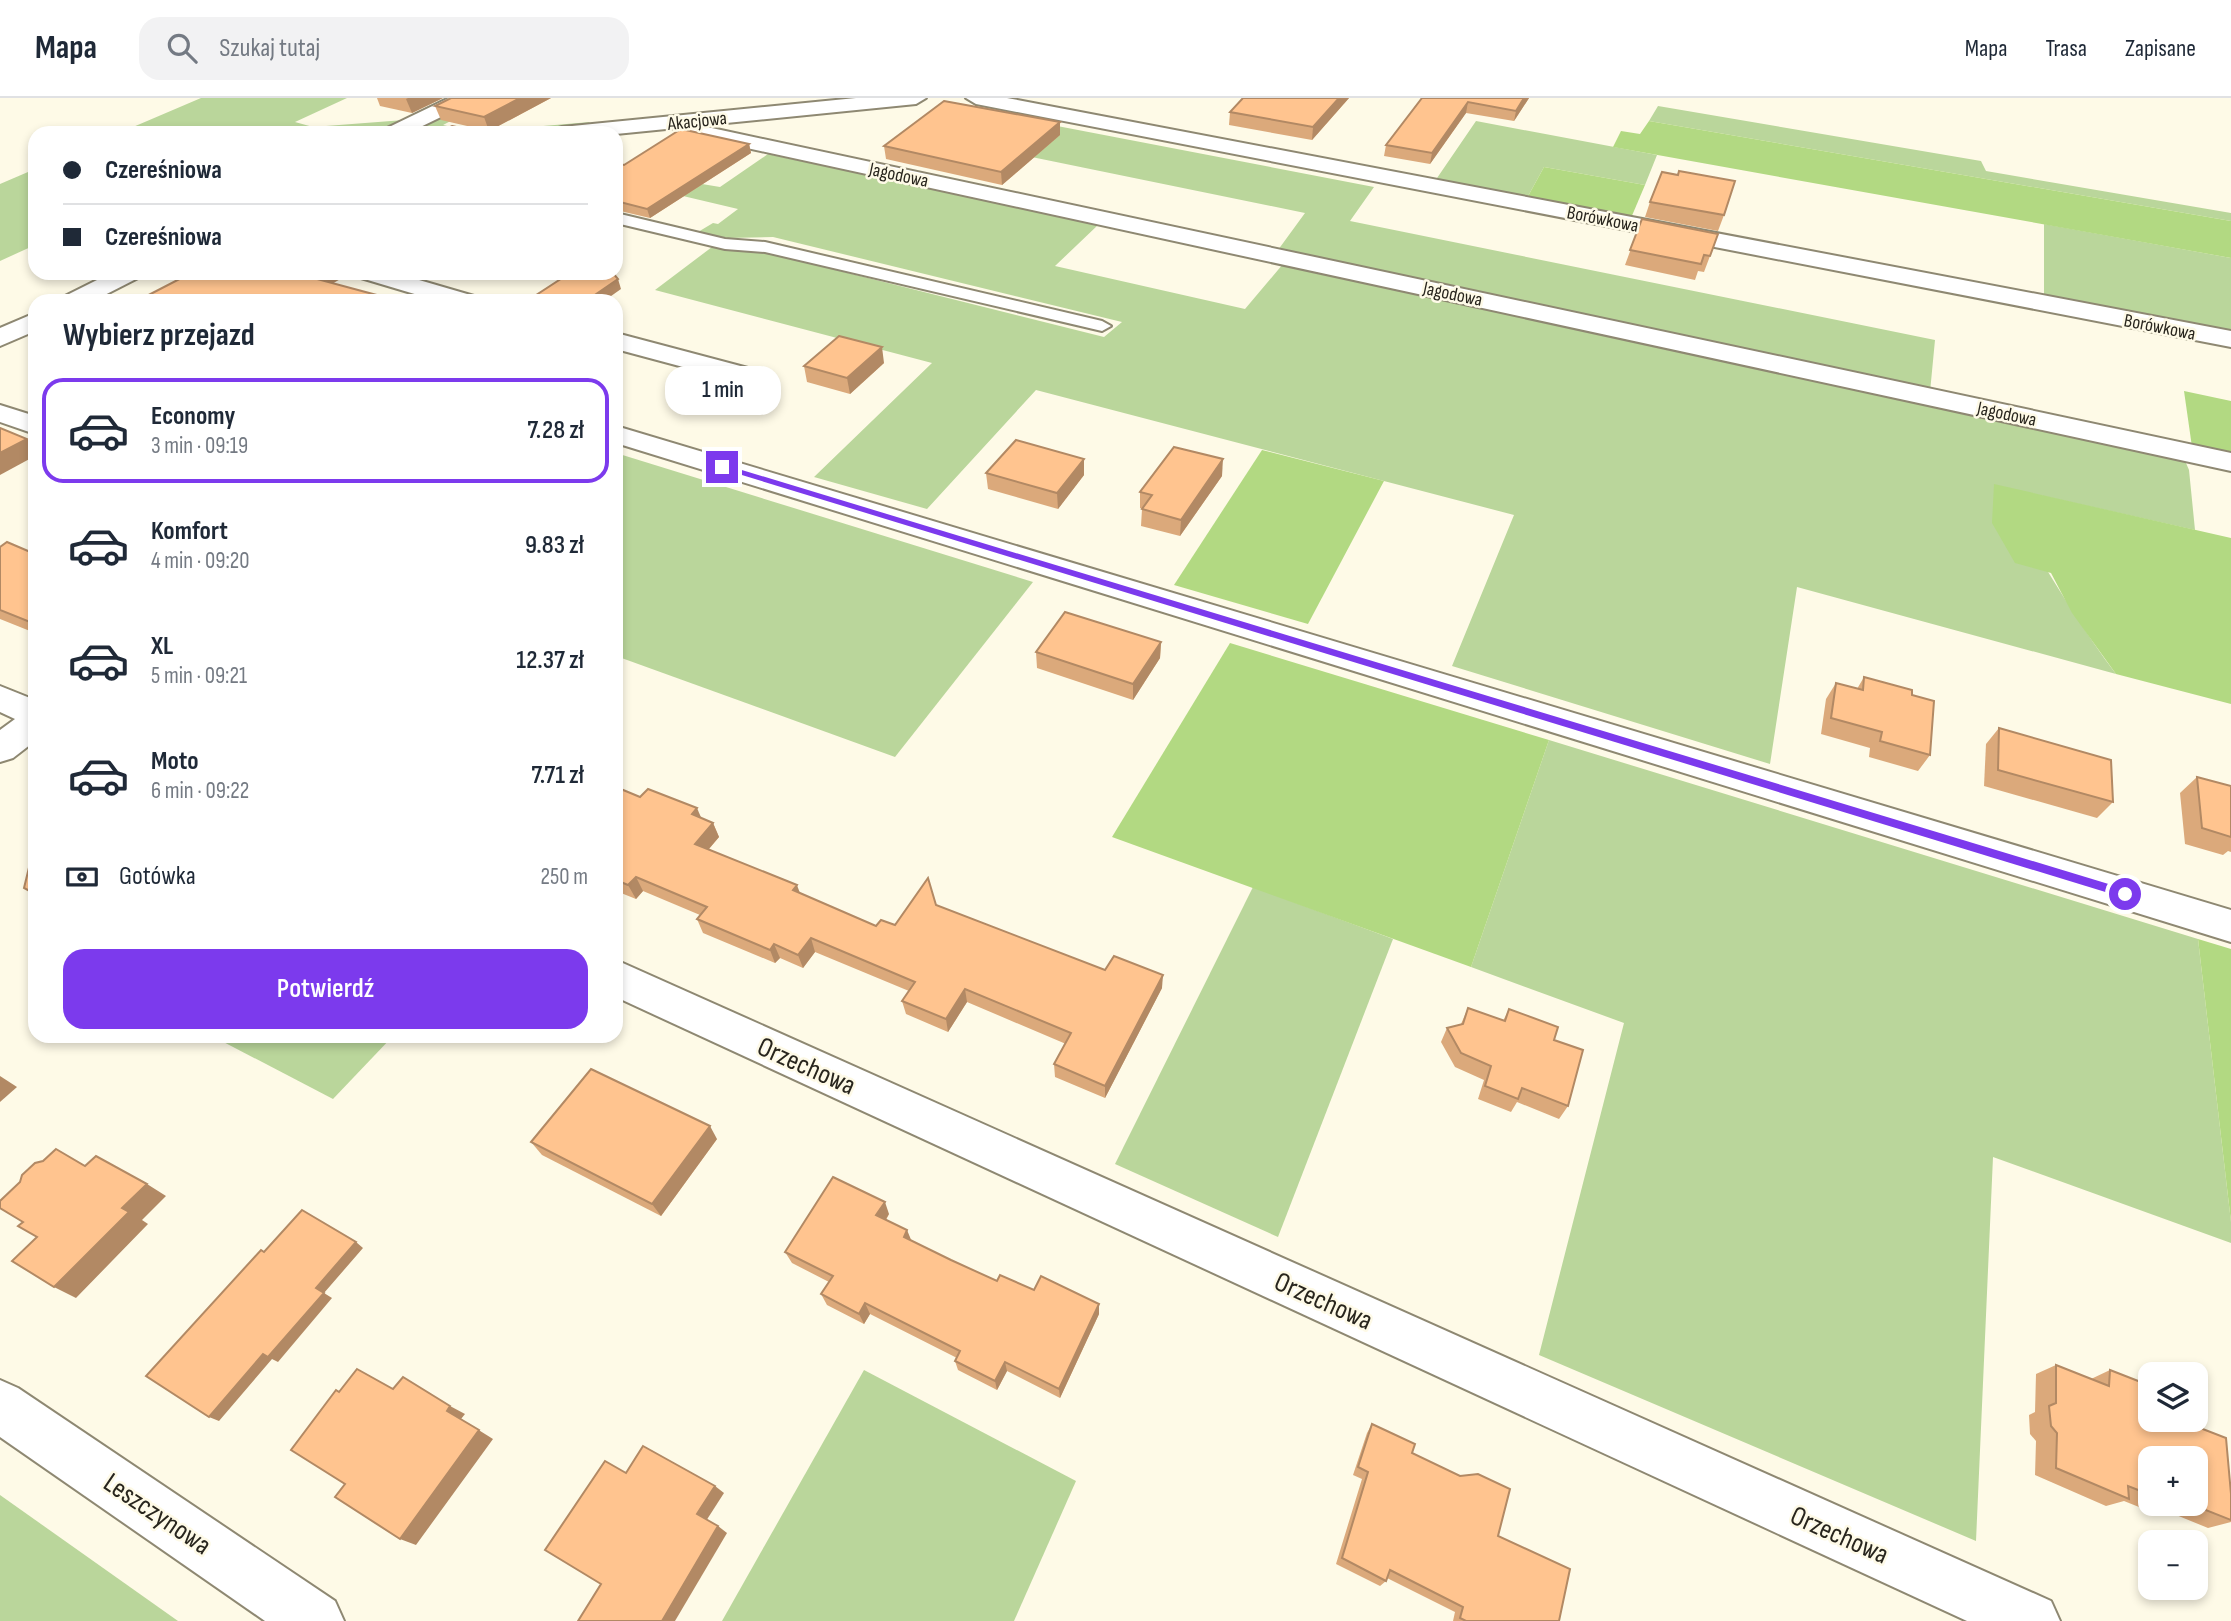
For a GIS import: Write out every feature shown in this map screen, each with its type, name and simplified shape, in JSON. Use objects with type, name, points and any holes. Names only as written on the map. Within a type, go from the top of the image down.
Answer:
[{"type":"street","points":[[407,126],[465,98]]},
{"type":"street","name":"Akacjowa","points":[[623,127],[916,98]]},
{"type":"street","name":"Borówkowa","points":[[976,98],[2231,339]]},
{"type":"street","name":"Jagodowa","points":[[676,122],[701,132],[2231,462]]},
{"type":"street","points":[[88,294],[116,280]]},
{"type":"street","points":[[393,280],[441,294]]},
{"type":"street","points":[[0,338],[28,324]]},
{"type":"street","points":[[623,343],[754,378]]},
{"type":"street","points":[[0,413],[28,423]]},
{"type":"street","points":[[623,436],[2231,926]]},
{"type":"street","points":[[0,698],[28,711]]},
{"type":"street","points":[[0,749],[28,727]]},
{"type":"street","name":"Orzechowa","points":[[623,981],[2031,1621]]},
{"type":"street","name":"Leszczynowa","points":[[0,1406],[316,1621]]},
{"type":"lane","points":[[623,220],[725,244],[765,247],[1102,327]]},
{"type":"green space","points":[[201,98],[347,98],[295,122],[309,126],[135,126]]},
{"type":"green space","points":[[495,98],[443,125],[447,126],[417,126],[457,107]]},
{"type":"green space","points":[[1658,106],[1981,161],[1986,171],[2231,213],[2231,221],[1649,121]]},
{"type":"green space","points":[[404,120],[392,126],[326,126]]},
{"type":"green space","points":[[1476,121],[1657,155],[1645,185],[1544,167],[1527,198],[1435,181]]},
{"type":"green space","points":[[1649,121],[2231,221],[2231,258],[1613,147],[1621,131],[1640,134]]},
{"type":"green space","points":[[590,122],[586,126],[543,126]]},
{"type":"green space","points":[[1052,125],[1374,187],[1350,221],[1935,340],[1930,392],[1278,250],[1305,213],[1017,154]]},
{"type":"green space","points":[[768,154],[1098,225],[1055,266],[1245,309],[1283,264],[2183,456],[2189,470],[2195,530],[1994,485],[2068,604],[2116,674],[1797,587],[1770,764],[1452,666],[1514,515],[1036,390],[927,509],[814,477],[932,363],[655,290],[712,247],[768,253],[1104,337],[1122,322],[773,237],[727,238],[698,232],[713,223],[718,224],[738,209],[683,196],[702,184],[720,187]]},
{"type":"green space","points":[[1544,167],[1645,185],[1631,218],[1527,198]]},
{"type":"green space","points":[[28,172],[28,248],[0,261],[0,184]]},
{"type":"green space","points":[[2044,224],[2231,258],[2231,332],[2044,296]]},
{"type":"green space","points":[[2184,391],[2231,401],[2231,456],[2192,447]]},
{"type":"green space","points":[[1262,450],[1384,481],[1308,624],[1174,585]]},
{"type":"green space","points":[[623,455],[1033,582],[895,757],[623,659]]},
{"type":"green space","points":[[1994,484],[2231,538],[2231,704],[2116,674],[2072,613],[2051,573],[2015,563],[1992,523]]},
{"type":"green space","points":[[1230,643],[1549,740],[1471,967],[1112,837]]},
{"type":"green space","points":[[1549,740],[2198,939],[2231,1222],[2231,1243],[1993,1157],[1976,1541],[1539,1355],[1624,1023],[1471,967]]},
{"type":"green space","points":[[1253,887],[1393,939],[1278,1237],[1115,1164]]},
{"type":"green space","points":[[2198,939],[2231,949],[2231,1222]]},
{"type":"green space","points":[[225,1043],[386,1043],[333,1099]]},
{"type":"green space","points":[[864,1370],[1076,1481],[1014,1621],[722,1621]]},
{"type":"green space","points":[[0,1495],[178,1621],[0,1621]]},
{"type":"building","points":[[451,98],[520,98],[484,117],[435,106]]},
{"type":"building","points":[[1243,98],[1339,98],[1313,127],[1230,112]]},
{"type":"building","points":[[1422,98],[1524,98],[1516,111],[1468,102],[1432,153],[1386,145]]},
{"type":"building","points":[[944,101],[1060,122],[1001,172],[884,146]]},
{"type":"building","points":[[681,129],[749,144],[647,209],[623,203],[624,165]]},
{"type":"building","points":[[1679,171],[1735,181],[1724,215],[1650,202],[1662,172],[1678,175]]},
{"type":"building","points":[[1642,219],[1718,234],[1710,256],[1704,255],[1701,264],[1630,250]]},
{"type":"building","points":[[178,280],[321,280],[373,294],[150,294]]},
{"type":"building","points":[[559,280],[617,280],[596,294],[538,294]]},
{"type":"building","points":[[839,336],[882,347],[847,378],[804,366]]},
{"type":"building","points":[[0,428],[27,439],[0,453]]},
{"type":"building","points":[[1016,440],[1084,459],[1057,493],[986,473]]},
{"type":"building","points":[[1174,447],[1223,459],[1181,520],[1142,509],[1152,495],[1140,492]]},
{"type":"building","points":[[7,542],[28,551],[28,621],[0,610],[0,547]]},
{"type":"building","points":[[1065,612],[1161,642],[1133,684],[1036,652]]},
{"type":"building","points":[[1864,677],[1912,690],[1912,695],[1934,701],[1930,755],[1880,741],[1882,732],[1831,718],[1836,683],[1863,690]]},
{"type":"building","points":[[1999,728],[2111,760],[2113,802],[1998,770]]},
{"type":"building","points":[[2197,777],[2231,786],[2231,837],[2202,828]]},
{"type":"building","points":[[648,789],[697,808],[692,814],[713,823],[695,844],[797,885],[793,890],[876,926],[881,920],[895,925],[928,878],[936,905],[1105,970],[1114,956],[1163,975],[1105,1086],[1054,1064],[1071,1033],[965,989],[946,1019],[902,1001],[915,982],[811,938],[798,955],[774,944],[770,950],[697,919],[707,907],[636,877],[628,885],[623,883],[623,790],[640,797]]},
{"type":"building","points":[[28,872],[28,890],[24,888]]},
{"type":"building","points":[[1468,1008],[1505,1021],[1509,1009],[1558,1027],[1554,1040],[1583,1050],[1568,1106],[1522,1088],[1518,1099],[1485,1086],[1491,1066],[1461,1053],[1447,1028],[1463,1024]]},
{"type":"building","points":[[591,1069],[710,1126],[652,1204],[531,1142]]},
{"type":"building","points":[[56,1149],[85,1166],[96,1156],[147,1184],[122,1208],[129,1212],[54,1287],[12,1261],[37,1237],[18,1226],[23,1222],[0,1208],[0,1201],[20,1182],[22,1175]]},
{"type":"building","points":[[833,1177],[885,1202],[876,1215],[907,1230],[904,1237],[951,1260],[997,1281],[1000,1275],[1034,1290],[1041,1276],[1099,1304],[1059,1389],[1005,1362],[995,1381],[955,1361],[960,1351],[865,1303],[859,1314],[821,1294],[833,1276],[785,1252]]},
{"type":"building","points":[[302,1210],[356,1242],[316,1288],[324,1293],[268,1357],[263,1354],[209,1417],[146,1376],[261,1250],[264,1252]]},
{"type":"building","points":[[2056,1365],[2109,1386],[2110,1370],[2138,1381],[2138,1432],[2208,1431],[2226,1438],[2231,1520],[2208,1511],[2208,1446],[2138,1446],[2138,1490],[2128,1486],[2129,1499],[2056,1468],[2057,1433],[2051,1426],[2049,1406],[2056,1403]]},
{"type":"building","points":[[357,1369],[393,1389],[403,1377],[450,1406],[447,1411],[479,1430],[400,1539],[335,1497],[345,1484],[291,1450],[336,1390],[339,1392]]},
{"type":"building","points":[[1372,1424],[1415,1444],[1412,1453],[1460,1476],[1478,1474],[1510,1489],[1498,1536],[1570,1569],[1559,1621],[1466,1621],[1460,1618],[1463,1607],[1390,1570],[1386,1581],[1342,1558],[1368,1472],[1358,1467]]},
{"type":"building","points":[[643,1446],[715,1486],[697,1514],[718,1526],[662,1621],[578,1621],[601,1584],[545,1550],[605,1461],[626,1473]]},
{"type":"route","points":[[722,467],[2125,894]]}]
